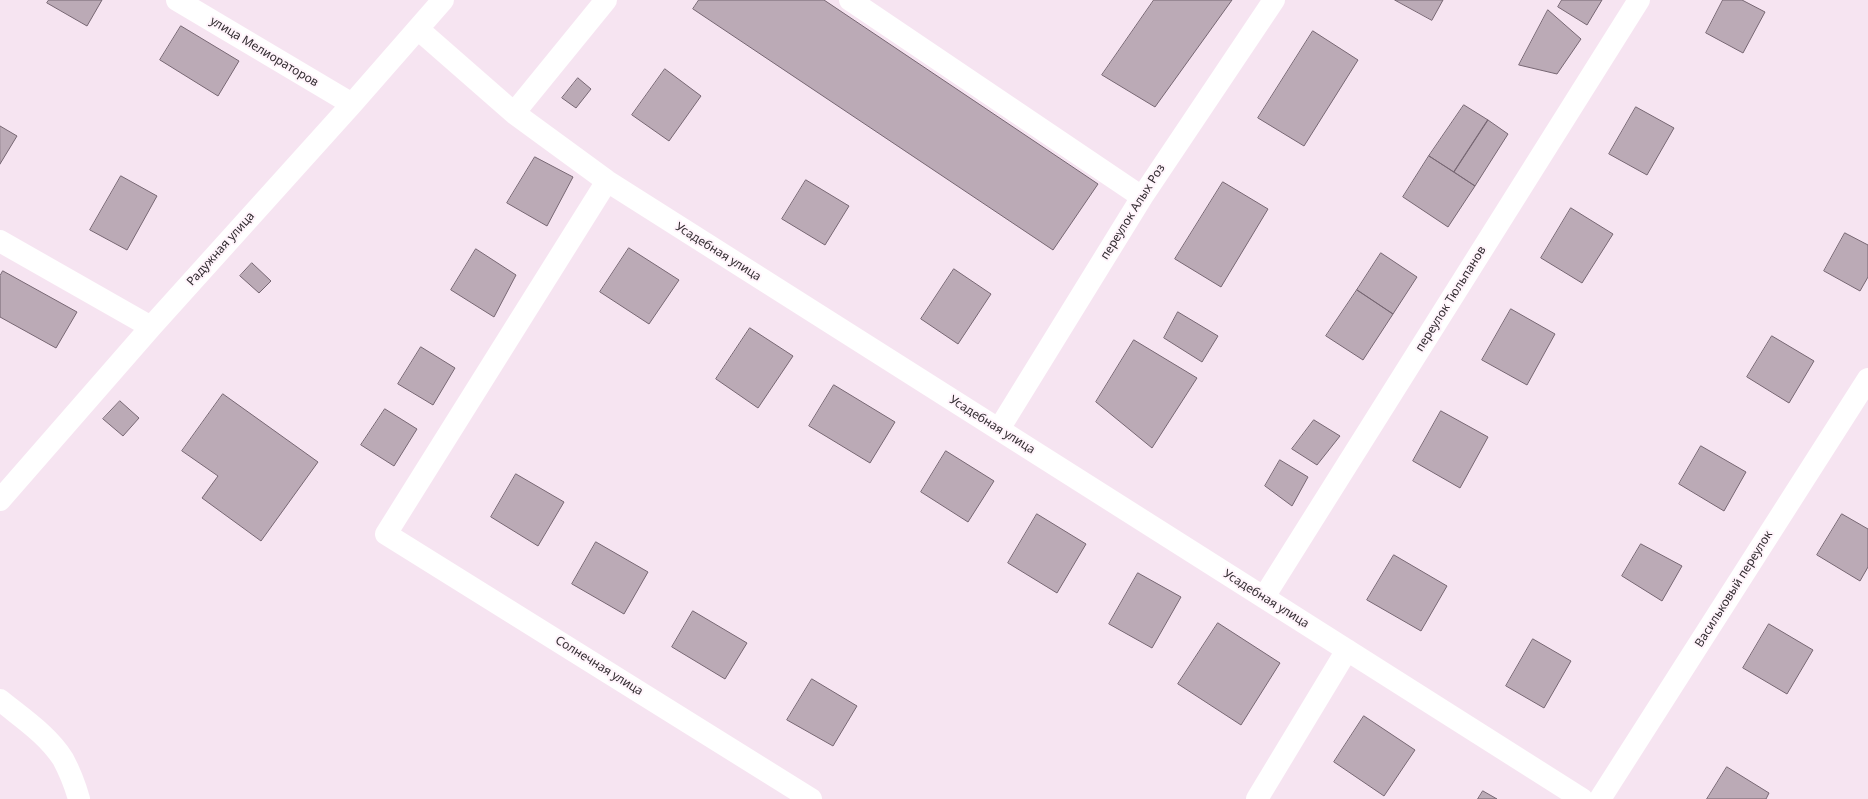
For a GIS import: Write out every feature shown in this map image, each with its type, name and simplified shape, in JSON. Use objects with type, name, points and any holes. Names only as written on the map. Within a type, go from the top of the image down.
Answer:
[{"type":"street","name":"улица Мелиораторов","points":[[177,0],[352,104]]},
{"type":"street","name":"Радужная улица","points":[[0,500],[151,327],[352,104],[443,0]]},
{"type":"street","points":[[514,112],[606,0]]},
{"type":"street","points":[[850,0],[1142,197]]},
{"type":"street","name":"переулок Алых Роз","points":[[999,429],[1142,197],[1274,0]]},
{"type":"street","name":"переулок Тюльпанов","points":[[1264,597],[1639,0]]},
{"type":"street","name":"Усадебная улица","points":[[418,30],[514,112],[607,181],[1582,799]]},
{"type":"street","name":"Солнечная улица","points":[[607,181],[386,534],[811,799]]},
{"type":"street","points":[[0,241],[151,327]]},
{"type":"street","name":"Васильковый переулок","points":[[1600,799],[1868,379]]},
{"type":"street","points":[[1257,799],[1347,650]]},
{"type":"street","points":[[0,700],[46,738],[62,758],[73,779],[79,799]]},
{"type":"building","points":[[49,0],[102,0],[87,26],[47,3]]},
{"type":"building","points":[[699,0],[824,0],[1098,184],[1053,250],[693,9]]},
{"type":"building","points":[[1154,0],[1232,0],[1155,107],[1102,75]]},
{"type":"building","points":[[1395,0],[1443,0],[1432,20]]},
{"type":"building","points":[[1562,0],[1602,0],[1587,25],[1558,7]]},
{"type":"building","points":[[1723,0],[1742,0],[1765,12],[1743,53],[1706,33]]},
{"type":"building","points":[[1548,10],[1581,39],[1557,74],[1519,65]]},
{"type":"building","points":[[181,26],[239,61],[218,96],[160,60]]},
{"type":"building","points":[[1313,31],[1358,60],[1304,146],[1258,118]]},
{"type":"building","points":[[665,69],[701,96],[669,141],[632,115]]},
{"type":"building","points":[[578,78],[591,89],[576,108],[562,98]]},
{"type":"building","points":[[1464,105],[1488,120],[1454,172],[1429,156]]},
{"type":"building","points":[[1636,107],[1674,128],[1647,175],[1609,154]]},
{"type":"building","points":[[1488,120],[1508,134],[1475,186],[1454,172]]},
{"type":"building","points":[[0,126],[17,136],[0,164]]},
{"type":"building","points":[[1429,156],[1475,186],[1448,227],[1403,197]]},
{"type":"building","points":[[535,157],[573,177],[547,226],[507,203]]},
{"type":"building","points":[[121,176],[157,196],[127,250],[90,230]]},
{"type":"building","points":[[806,180],[849,206],[825,245],[782,219]]},
{"type":"building","points":[[1223,182],[1268,209],[1221,287],[1175,259]]},
{"type":"building","points":[[1571,208],[1613,234],[1582,283],[1541,258]]},
{"type":"building","points":[[1845,233],[1868,245],[1868,277],[1860,291],[1824,271]]},
{"type":"building","points":[[629,248],[679,280],[649,324],[600,292]]},
{"type":"building","points":[[476,249],[516,275],[494,317],[451,290]]},
{"type":"building","points":[[1381,253],[1417,277],[1393,314],[1357,290]]},
{"type":"building","points":[[252,263],[271,281],[259,293],[240,276]]},
{"type":"building","points":[[954,269],[991,294],[958,344],[921,319]]},
{"type":"building","points":[[3,271],[77,312],[56,348],[0,317],[0,276]]},
{"type":"building","points":[[1357,290],[1393,314],[1363,360],[1326,336]]},
{"type":"building","points":[[1511,309],[1555,334],[1527,385],[1482,360]]},
{"type":"building","points":[[1178,312],[1218,336],[1202,362],[1164,338]]},
{"type":"building","points":[[750,328],[793,356],[758,408],[716,379]]},
{"type":"building","points":[[1772,336],[1814,361],[1789,403],[1747,377]]},
{"type":"building","points":[[1134,340],[1197,378],[1152,448],[1096,402]]},
{"type":"building","points":[[421,347],[455,368],[433,405],[398,384]]},
{"type":"building","points":[[834,385],[895,422],[870,463],[809,426]]},
{"type":"building","points":[[223,394],[318,462],[261,541],[202,498],[218,476],[182,451]]},
{"type":"building","points":[[120,401],[139,418],[123,436],[103,419]]},
{"type":"building","points":[[385,409],[417,429],[394,466],[361,445]]},
{"type":"building","points":[[1441,411],[1488,437],[1460,488],[1413,461]]},
{"type":"building","points":[[1314,420],[1340,436],[1317,465],[1292,449]]},
{"type":"building","points":[[1701,446],[1746,472],[1724,511],[1679,484]]},
{"type":"building","points":[[946,451],[994,481],[968,522],[921,492]]},
{"type":"building","points":[[1280,460],[1308,477],[1292,506],[1265,486]]},
{"type":"building","points":[[516,474],[564,502],[538,546],[491,517]]},
{"type":"building","points":[[1037,514],[1086,544],[1057,593],[1008,563]]},
{"type":"building","points":[[1842,514],[1868,529],[1868,567],[1860,581],[1817,555]]},
{"type":"building","points":[[596,542],[648,572],[624,614],[572,584]]},
{"type":"building","points":[[1641,544],[1682,566],[1662,601],[1622,576]]},
{"type":"building","points":[[1394,555],[1447,586],[1421,631],[1367,600]]},
{"type":"building","points":[[1138,573],[1181,597],[1152,648],[1109,624]]},
{"type":"building","points":[[693,611],[747,643],[725,679],[672,647]]},
{"type":"building","points":[[1218,623],[1280,663],[1241,725],[1178,684]]},
{"type":"building","points":[[1769,624],[1813,650],[1787,694],[1743,668]]},
{"type":"building","points":[[1533,639],[1571,661],[1544,708],[1506,686]]},
{"type":"building","points":[[812,679],[857,706],[833,746],[787,720]]},
{"type":"building","points":[[1364,716],[1415,750],[1384,796],[1334,762]]},
{"type":"building","points":[[1727,767],[1769,793],[1766,799],[1707,799]]},
{"type":"building","points":[[1483,791],[1497,799],[1478,799]]}]
